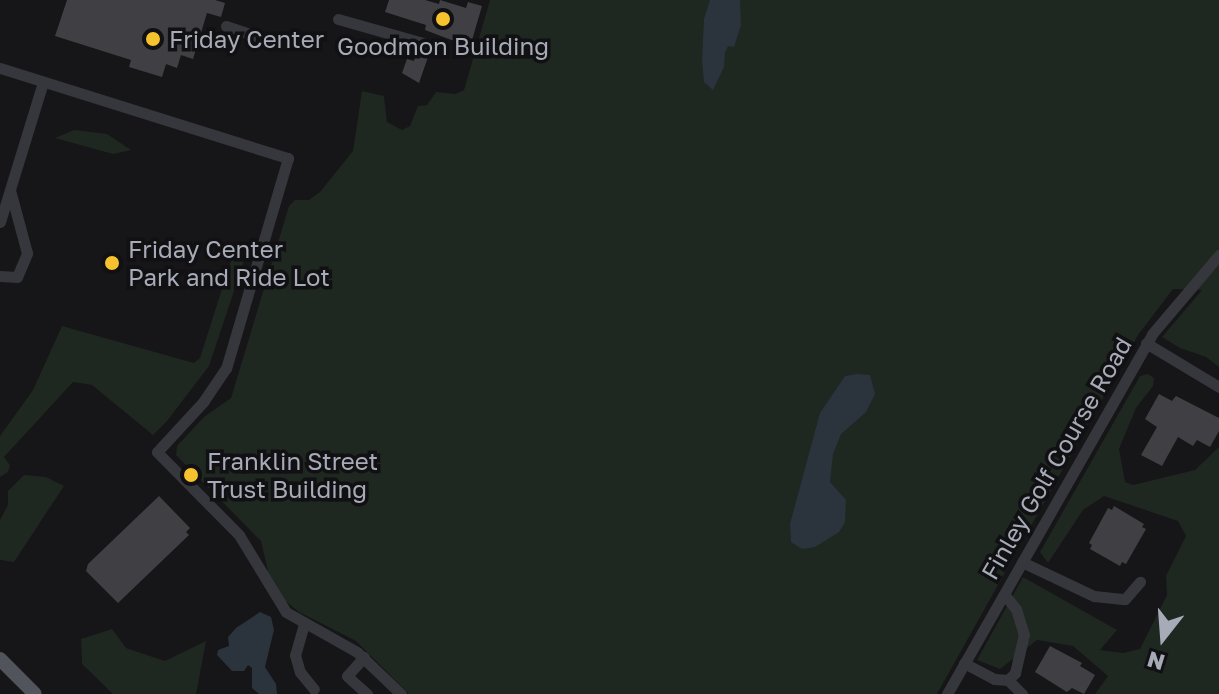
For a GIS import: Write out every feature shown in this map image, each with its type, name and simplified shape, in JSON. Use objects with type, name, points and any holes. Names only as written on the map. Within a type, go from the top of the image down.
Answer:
[{"type":"main road","points":[[0,659],[35,694]]},
{"type":"street","points":[[338,19],[430,45]]},
{"type":"street","points":[[226,26],[280,44]]},
{"type":"street","points":[[0,68],[288,158],[226,368],[204,401],[157,452],[239,535],[254,554],[260,573],[277,602],[304,624],[364,657],[401,694]]},
{"type":"street","points":[[0,222],[43,82]]},
{"type":"street","points":[[0,276],[17,277],[27,253],[10,189]]},
{"type":"street","name":"Finley Golf Course Road","points":[[947,694],[1146,343],[1171,308],[1219,255]]},
{"type":"street","points":[[1146,343],[1219,387]]},
{"type":"street","points":[[1022,562],[1094,596],[1125,599],[1140,582]]},
{"type":"street","points":[[1004,594],[1016,609],[1024,635],[1021,655],[1008,680]]},
{"type":"street","points":[[304,624],[295,655],[300,672],[314,689]]},
{"type":"street","points":[[364,657],[347,676],[367,694]]},
{"type":"street","points":[[964,663],[994,679],[1008,680],[1022,694]]},
{"type":"shaded area","points":[[490,0],[1219,0],[1219,367],[1206,357],[1180,348],[1162,337],[1202,290],[1173,289],[1138,335],[937,694],[409,694],[356,641],[299,612],[284,600],[269,576],[261,541],[176,455],[177,446],[204,417],[231,398],[289,206],[295,200],[309,200],[320,192],[353,151],[362,91],[384,96],[387,122],[402,130],[410,126],[418,106],[427,105],[436,92],[455,94],[464,90]]},
{"type":"shaded area","points":[[710,0],[740,0],[741,25],[734,47],[728,46],[724,67],[713,90],[704,82],[702,60],[704,19]]},
{"type":"shaded area","points":[[74,130],[107,134],[131,150],[113,154],[55,138]]},
{"type":"shaded area","points":[[234,251],[245,251],[244,261],[209,366],[153,435],[92,385],[73,382],[4,457],[10,465],[8,472],[0,477],[0,436],[33,390],[62,326],[194,363],[200,358]]},
{"type":"shaded area","points":[[1148,374],[1154,378],[1153,386],[1136,408],[1119,449],[1125,482],[1133,485],[1195,470],[1219,447],[1219,694],[1095,694],[1108,676],[1073,646],[1037,640],[1000,669],[977,660],[1023,577],[1117,630],[1100,650],[1123,653],[1140,649],[1167,595],[1166,576],[1186,536],[1178,521],[1104,496],[1083,510],[1048,563],[1040,552],[1140,376]]},
{"type":"shaded area","points":[[870,375],[875,394],[866,412],[841,434],[833,454],[830,482],[846,500],[845,522],[839,532],[815,547],[802,549],[791,542],[790,524],[820,413],[845,376]]},
{"type":"shaded area","points":[[24,475],[46,477],[64,486],[14,562],[0,560],[0,520],[8,505],[8,491]]},
{"type":"shaded area","points":[[260,612],[271,617],[274,630],[265,667],[276,684],[277,694],[259,694],[252,688],[252,668],[248,665],[244,671],[232,671],[217,655],[218,650],[229,646],[228,637],[236,628]]},
{"type":"shaded area","points":[[112,629],[126,648],[165,661],[206,641],[196,694],[113,694],[82,664],[81,639]]},
{"type":"building","name":"Friday Center","points":[[67,0],[215,0],[225,3],[221,17],[207,13],[193,59],[181,55],[177,68],[166,64],[162,77],[129,67],[131,60],[55,36]]},
{"type":"building","name":"Goodmon Building","points":[[389,0],[425,0],[439,4],[440,0],[466,8],[468,2],[482,6],[470,47],[425,30],[426,25],[385,12]]},
{"type":"building","points":[[416,53],[428,57],[419,83],[402,73],[407,59],[414,61]]},
{"type":"building","points":[[1159,394],[1172,401],[1176,396],[1219,418],[1219,431],[1210,447],[1197,440],[1193,446],[1178,437],[1162,466],[1141,455],[1157,427],[1145,419]]},
{"type":"building","points":[[159,496],[190,528],[186,532],[189,535],[118,603],[86,571],[88,564]]},
{"type":"building","points":[[1114,506],[1144,524],[1142,527],[1146,529],[1126,564],[1122,562],[1120,566],[1090,549],[1092,545],[1089,543],[1108,508],[1112,510]]},
{"type":"building","points":[[1050,646],[1082,663],[1080,666],[1095,675],[1084,694],[1072,688],[1067,692],[1035,672]]},
{"type":"place","name":"Goodmon Building","points":[[443,19]]},
{"type":"place","name":"Friday Center","points":[[153,39]]},
{"type":"place","name":"Friday Center Park and Ride Lot","points":[[112,263]]},
{"type":"place","name":"Franklin Street Trust Building","points":[[191,475]]}]
